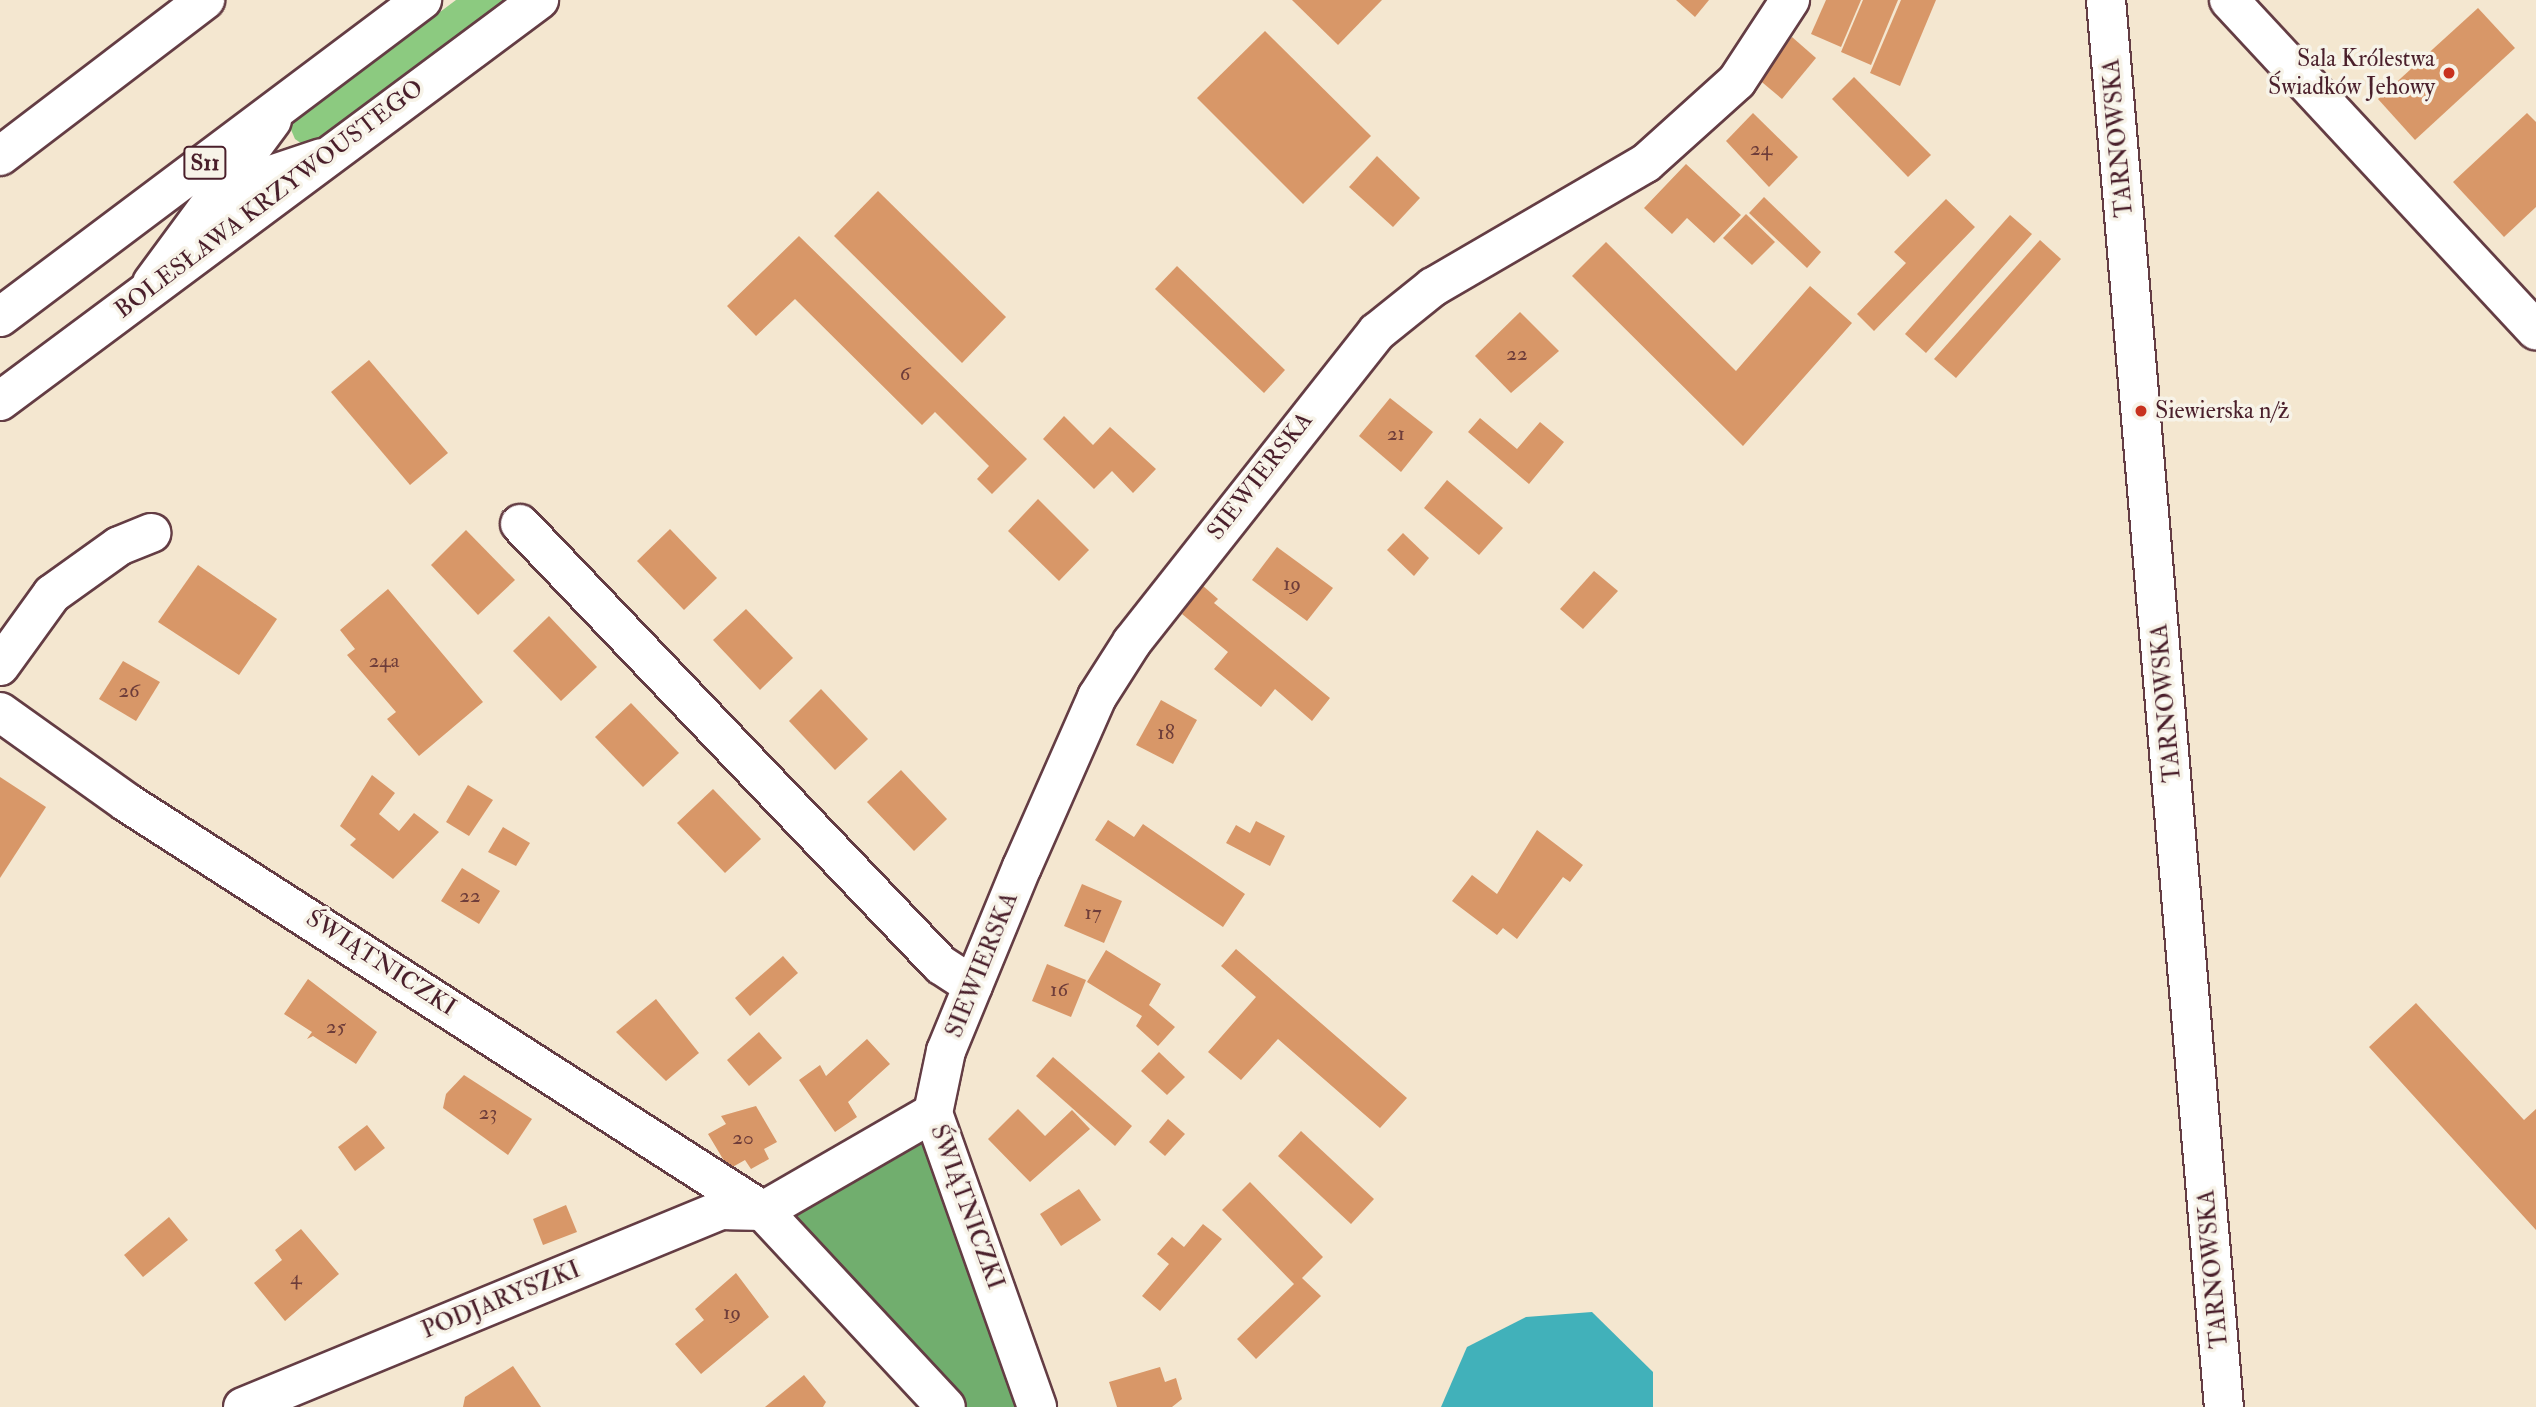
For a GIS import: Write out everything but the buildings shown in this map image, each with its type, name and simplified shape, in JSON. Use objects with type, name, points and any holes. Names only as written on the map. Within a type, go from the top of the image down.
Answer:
[{"type":"main road","points":[[0,156],[205,0]]},
{"type":"main road","name":"S11","points":[[0,317],[422,0]]},
{"type":"main road","name":"BOLESŁAWA KRZYWOUSTEGO","points":[[0,401],[539,0]]},
{"type":"main road","name":"SIEWIERSKA","points":[[933,1113],[946,1051],[973,986],[1097,697],[1132,642],[1337,377],[1377,332],[1433,287],[1646,163],[1737,81],[1790,0]]},
{"type":"main road","name":"TARNOWSKA","points":[[2106,0],[2224,1407]]},
{"type":"main road","points":[[2229,0],[2536,330]]},
{"type":"main road","points":[[135,299],[216,194],[301,91]]},
{"type":"main road","points":[[107,237],[337,148]]},
{"type":"main road","points":[[520,524],[941,965],[973,986]]},
{"type":"main road","points":[[0,666],[52,594],[119,546],[152,533]]},
{"type":"main road","name":"ŚWIĄTNICZKI","points":[[0,712],[126,802],[763,1211],[946,1407]]},
{"type":"main road","name":"ŚWIĄTNICZKI","points":[[763,1211],[933,1113],[1037,1407]]},
{"type":"main road","name":"PODJARYSZKI","points":[[243,1407],[721,1210],[763,1211]]},
{"type":"green space","points":[[456,0],[505,0],[308,148],[295,139],[289,125]]},
{"type":"green space","points":[[909,1137],[942,1154],[1023,1407],[962,1407],[786,1214]]},
{"type":"water","points":[[1592,1312],[1653,1372],[1653,1407],[1441,1407],[1467,1347],[1526,1317]]},
{"type":"place","name":"Sala Królestwa Świadków Jehowy","points":[[2449,73]]},
{"type":"place","name":"Siewierska n/ż","points":[[2141,411]]}]
